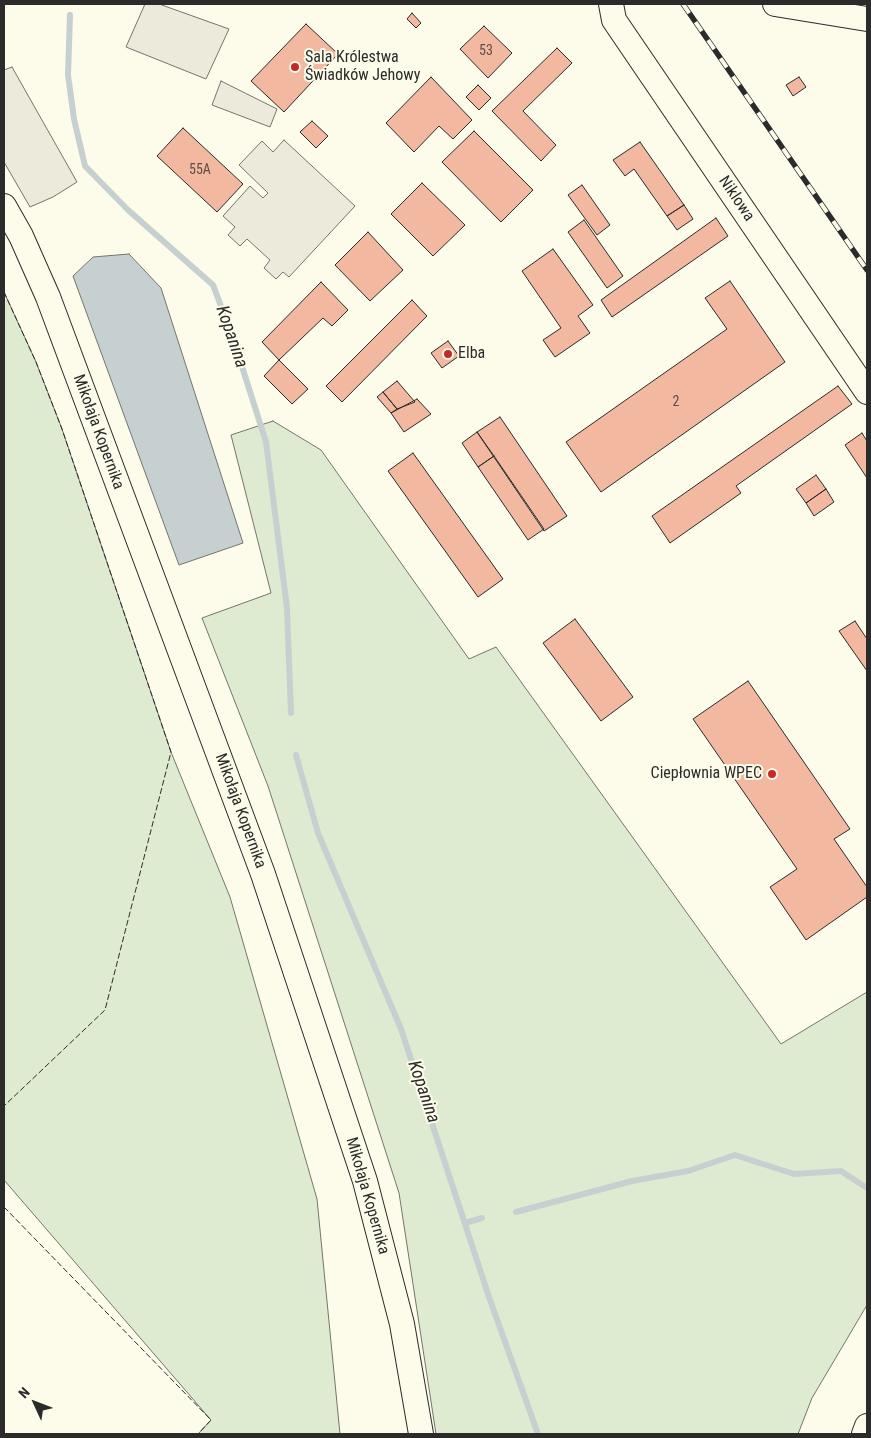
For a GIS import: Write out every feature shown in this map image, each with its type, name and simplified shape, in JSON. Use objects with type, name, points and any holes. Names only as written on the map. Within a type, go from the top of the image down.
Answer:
[{"type":"street","name":"Niklowa","points":[[611,4],[614,20],[867,392]]},
{"type":"street","points":[[775,4],[867,14]]},
{"type":"street","name":"Mikołaja Kopernika","points":[[4,206],[21,236],[48,298],[263,874],[365,1181],[402,1324],[421,1434]]},
{"type":"street","points":[[864,1434],[867,1426]]},
{"type":"green space","points":[[4,292],[36,362],[62,429],[171,752],[230,897],[317,1199],[340,1434],[198,1434],[211,1420],[4,1180]]},
{"type":"green space","points":[[273,421],[321,450],[469,659],[496,647],[781,1044],[867,992],[867,1305],[812,1398],[798,1434],[436,1434],[399,1193],[268,786],[202,618],[271,593],[231,435]]},
{"type":"shaded area","points":[[145,4],[159,4],[229,29],[206,79],[126,47]]},
{"type":"shaded area","points":[[12,67],[77,182],[53,197],[30,207],[4,162],[4,70]]},
{"type":"shaded area","points":[[221,81],[277,109],[270,127],[212,105]]},
{"type":"shaded area","points":[[284,140],[355,206],[289,277],[283,272],[276,279],[264,268],[270,260],[247,239],[240,246],[228,235],[235,227],[223,216],[250,186],[263,198],[268,193],[239,165],[262,141],[273,152]]},
{"type":"shaded area","points":[[129,254],[161,288],[243,543],[179,565],[73,276],[93,257]]},
{"type":"building","points":[[412,13],[421,23],[416,28],[407,19]]},
{"type":"building","name":"Sala Królestwa Świadków Jehowy","points":[[306,24],[338,54],[284,112],[251,81]]},
{"type":"building","points":[[484,26],[512,53],[488,78],[460,49]]},
{"type":"building","points":[[557,48],[572,63],[523,111],[556,145],[541,161],[492,111]]},
{"type":"building","points":[[431,77],[472,120],[453,139],[439,126],[414,152],[386,123]]},
{"type":"building","points":[[799,77],[806,87],[793,96],[786,85]]},
{"type":"building","points":[[478,85],[491,98],[479,110],[466,97]]},
{"type":"building","points":[[312,121],[328,136],[316,148],[300,132]]},
{"type":"building","points":[[183,128],[243,184],[217,212],[157,156]]},
{"type":"building","points":[[474,131],[533,190],[501,222],[442,162]]},
{"type":"building","points":[[640,142],[684,205],[667,216],[634,169],[625,176],[613,160]]},
{"type":"building","points":[[422,183],[465,225],[433,256],[391,214]]},
{"type":"building","points":[[582,185],[610,225],[597,235],[568,195]]},
{"type":"building","points":[[684,205],[693,219],[677,230],[667,216]]},
{"type":"building","points":[[716,218],[728,236],[612,317],[601,300]]},
{"type":"building","points":[[584,220],[623,276],[607,288],[568,232]]},
{"type":"building","points":[[368,232],[403,270],[370,301],[335,265]]},
{"type":"building","points":[[553,249],[593,305],[578,316],[590,333],[555,357],[543,340],[561,328],[522,271]]},
{"type":"building","points":[[730,281],[785,362],[601,492],[566,442],[727,329],[705,298]]},
{"type":"building","points":[[321,282],[348,310],[332,326],[323,318],[279,360],[262,342]]},
{"type":"building","points":[[412,300],[427,316],[342,402],[326,386]]},
{"type":"building","points":[[448,341],[459,356],[442,368],[431,353]]},
{"type":"building","points":[[279,360],[308,389],[292,404],[264,376]]},
{"type":"building","points":[[397,381],[415,402],[397,409],[383,392]]},
{"type":"building","points":[[838,386],[852,404],[736,486],[741,493],[670,543],[652,516]]},
{"type":"building","points":[[383,392],[397,409],[391,413],[377,397]]},
{"type":"building","points":[[417,399],[431,414],[404,432],[391,413]]},
{"type":"building","points":[[500,417],[567,516],[544,531],[477,432]]},
{"type":"building","points":[[477,432],[494,456],[478,467],[462,443]]},
{"type":"building","points":[[862,433],[867,441],[867,478],[845,445]]},
{"type":"building","points":[[413,453],[503,579],[478,597],[388,471]]},
{"type":"building","points":[[494,456],[544,529],[528,540],[478,467]]},
{"type":"building","points":[[816,475],[826,489],[806,503],[796,489]]},
{"type":"building","points":[[826,489],[834,502],[814,516],[806,503]]},
{"type":"building","points":[[575,619],[633,697],[601,721],[543,643]]},
{"type":"building","points":[[855,621],[867,639],[867,671],[839,631]]},
{"type":"building","name":"Ciepłownia WPEC","points":[[748,681],[850,829],[834,839],[867,887],[867,897],[806,940],[770,887],[797,869],[693,719]]},
{"type":"waterway","name":"Kopanina","points":[[70,15],[68,75],[74,119],[85,166],[128,210],[213,285],[232,335],[266,442],[287,608],[291,713]]},
{"type":"waterway","name":"Kopanina","points":[[296,755],[318,833],[401,1029],[489,1297],[538,1434]]},
{"type":"waterway","points":[[516,1212],[632,1181],[688,1171],[735,1155],[794,1174],[841,1171],[867,1188]]},
{"type":"waterway","points":[[465,1223],[482,1218]]},
{"type":"railway","points":[[683,4],[867,270]]},
{"type":"fence","points":[[4,292],[36,362],[62,429],[171,752],[105,1010],[4,1106]]},
{"type":"fence","points":[[4,1207],[211,1420],[198,1434]]},
{"type":"place","name":"Sala Królestwa Świadków Jehowy","points":[[295,67]]},
{"type":"place","name":"Elba","points":[[448,354]]},
{"type":"place","name":"Ciepłownia WPEC","points":[[772,774]]}]
